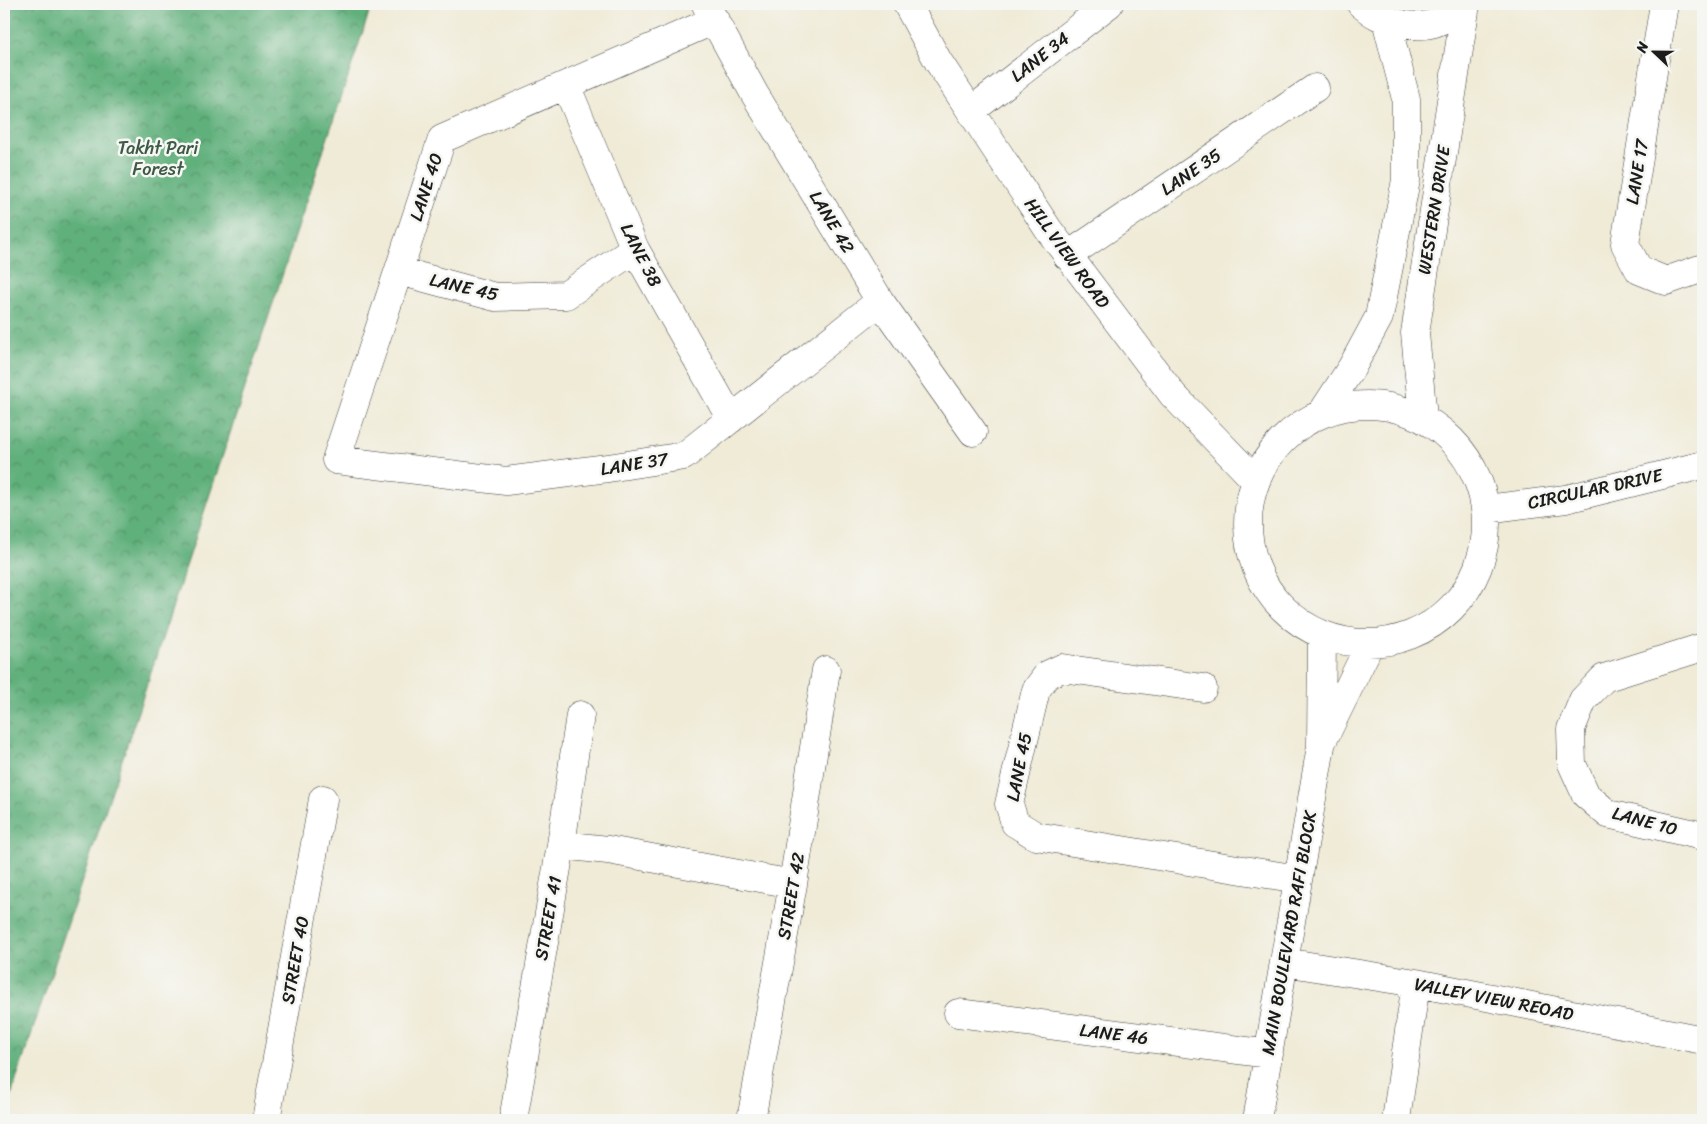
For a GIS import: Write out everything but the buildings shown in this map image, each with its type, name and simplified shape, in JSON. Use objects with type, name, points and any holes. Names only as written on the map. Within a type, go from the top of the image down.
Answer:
[{"type":"street","name":"HILL VIEW ROAD","points":[[907,4],[938,61],[1067,256],[1173,395],[1256,481]]},
{"type":"street","name":"LANE 34","points":[[971,111],[1109,4]]},
{"type":"street","points":[[1361,4],[1377,17],[1414,27],[1434,24],[1452,16],[1466,4]]},
{"type":"street","name":"WESTERN DRIVE","points":[[1423,418],[1415,334],[1466,4]]},
{"type":"street","name":"LANE 17","points":[[1664,4],[1625,244],[1639,270],[1666,280],[1703,268]]},
{"type":"street","name":"LANE 40","points":[[336,460],[442,139],[566,85],[710,12]]},
{"type":"street","name":"LANE 42","points":[[710,12],[754,93],[880,301],[973,432]]},
{"type":"street","name":"WESTERN DRIVE","points":[[1322,413],[1352,367],[1379,317],[1406,180],[1406,99],[1386,20]]},
{"type":"street","name":"LANE 38","points":[[566,85],[635,249],[731,418]]},
{"type":"street","name":"LANE 35","points":[[1067,256],[1315,88]]},
{"type":"street","name":"LANE 45","points":[[398,271],[495,297],[566,295],[635,249]]},
{"type":"street","name":"LANE 37","points":[[336,460],[506,481],[684,456],[880,301]]},
{"type":"street","points":[[1356,405],[1390,406],[1423,418],[1437,427],[1461,449],[1478,478],[1486,509],[1486,532],[1483,554],[1478,568],[1464,594],[1450,611],[1413,635],[1392,641],[1370,644],[1346,642],[1322,635],[1304,626],[1288,614],[1273,599],[1262,582],[1249,542],[1250,501],[1256,481],[1271,452],[1282,440],[1308,420],[1322,413],[1356,405]]},
{"type":"street","name":"CIRCULAR DRIVE","points":[[1486,509],[1566,499],[1703,465]]},
{"type":"street","points":[[1321,746],[1322,635]]},
{"type":"street","points":[[1321,746],[1370,644]]},
{"type":"street","name":"LANE 10","points":[[1703,647],[1604,678],[1582,700],[1571,729],[1572,764],[1586,795],[1608,814],[1703,836]]},
{"type":"street","name":"LANE 45","points":[[1203,688],[1062,668],[1047,675],[1036,690],[1009,804],[1015,823],[1036,836],[1298,879]]},
{"type":"street","name":"STREET 42","points":[[751,1120],[793,884],[826,670]]},
{"type":"street","name":"STREET 41","points":[[512,1120],[561,844],[580,715]]},
{"type":"street","name":"MAIN BOULEVARD RAFI BLOCK","points":[[1257,1120],[1321,746]]},
{"type":"street","name":"STREET 40","points":[[266,1120],[323,799]]},
{"type":"street","points":[[561,844],[608,850],[793,884]]},
{"type":"street","name":"VALLEY VIEW REOAD","points":[[1284,962],[1416,983],[1703,1040]]},
{"type":"street","points":[[1396,1120],[1416,983]]},
{"type":"street","name":"LANE 46","points":[[958,1013],[1269,1054]]},
{"type":"green space","name":"Takht Pari Forest","points":[[4,4],[372,4],[4,1117]]}]
